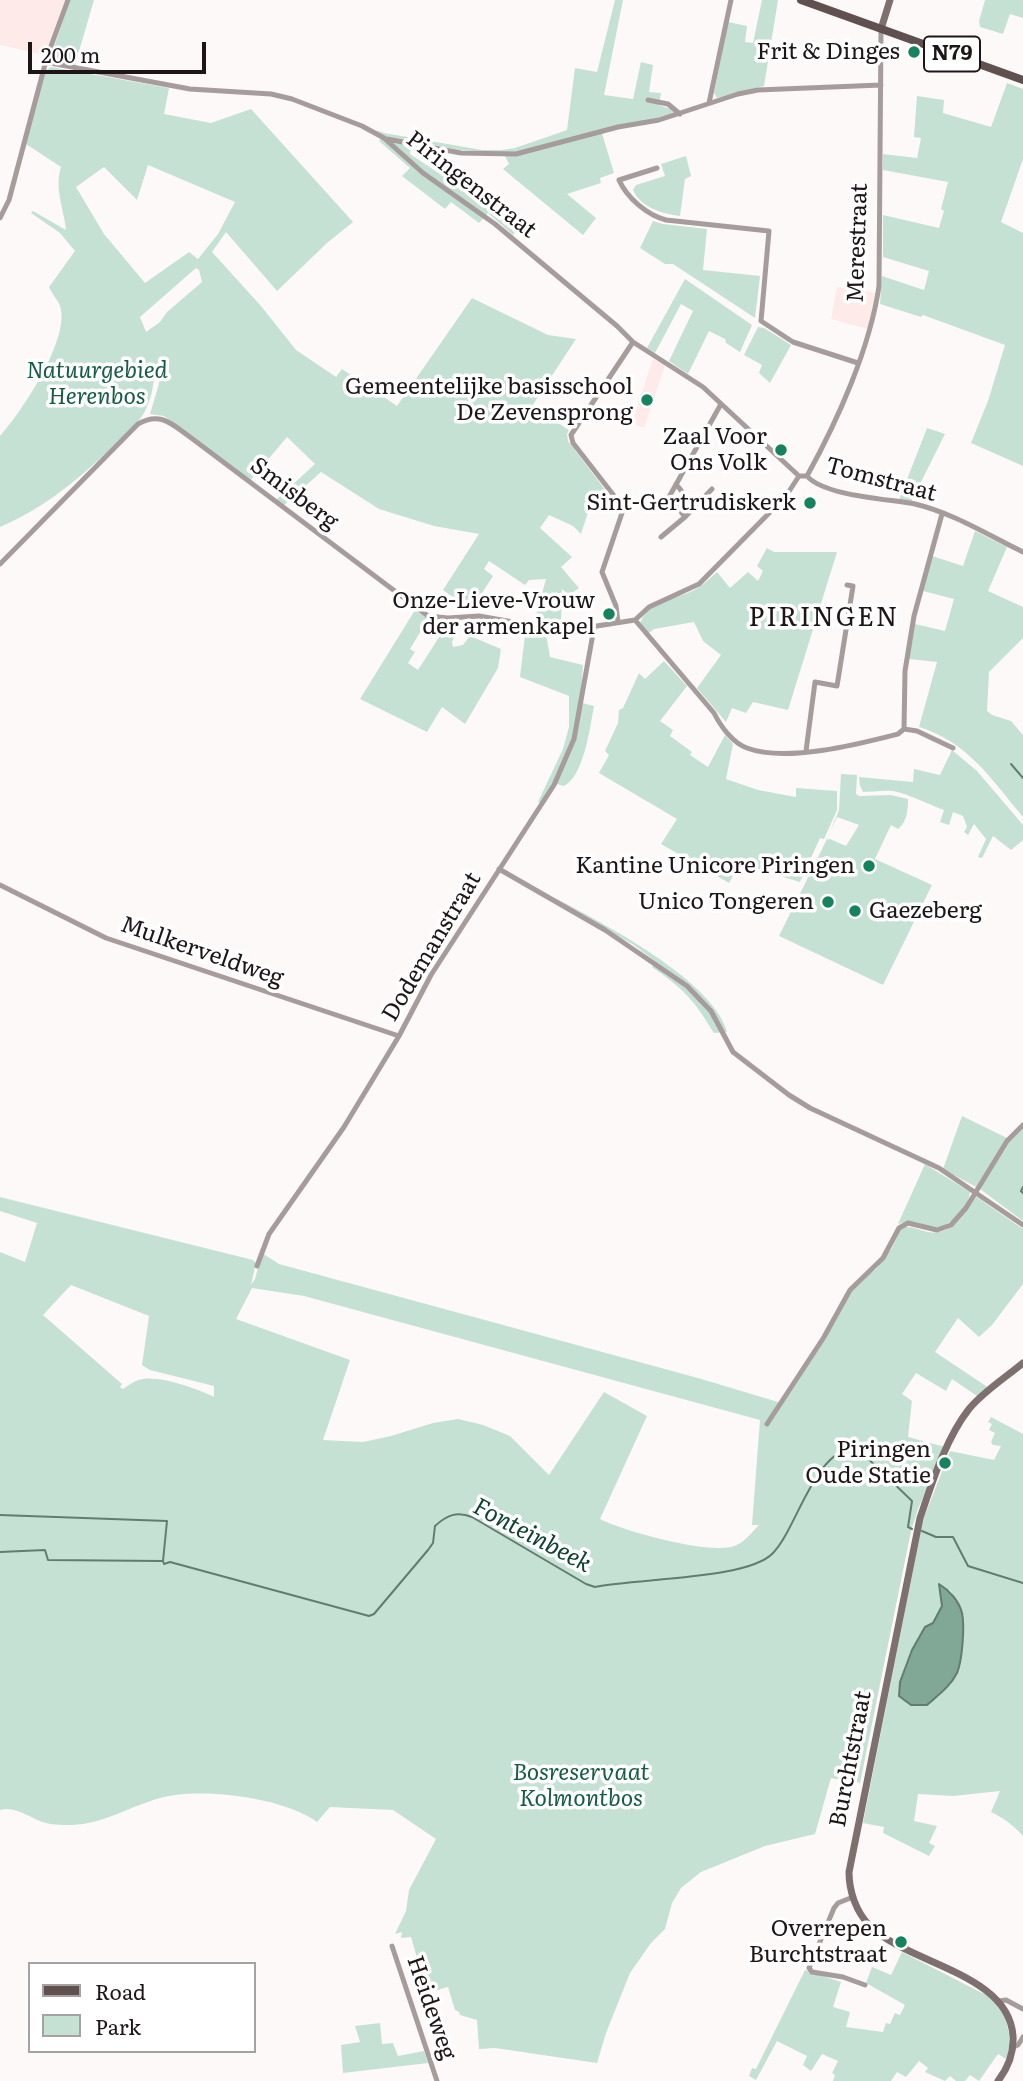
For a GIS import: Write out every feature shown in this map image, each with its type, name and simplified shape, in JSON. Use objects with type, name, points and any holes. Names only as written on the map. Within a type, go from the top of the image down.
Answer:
[{"type":"main road","name":"N79","points":[[801,0],[1023,80]]},
{"type":"street","points":[[0,218],[9,200],[45,62],[68,0]]},
{"type":"street","points":[[709,103],[731,0]]},
{"type":"street","name":"Merestraat","points":[[807,475],[858,363],[874,316],[879,286],[881,29],[890,0]]},
{"type":"street","name":"Piringenstraat","points":[[45,62],[190,89],[271,94],[354,122],[384,138],[423,173],[495,224],[633,342],[687,375],[799,476]]},
{"type":"street","points":[[384,138],[461,153],[516,154],[680,114],[758,90],[881,85]]},
{"type":"street","points":[[648,100],[668,104],[680,114]]},
{"type":"street","points":[[657,168],[619,180],[625,193],[662,219],[769,232],[761,321],[793,342],[858,363]]},
{"type":"street","points":[[618,622],[616,606],[603,572],[622,506],[573,443],[571,435],[633,342]]},
{"type":"street","points":[[685,517],[668,497],[721,404]]},
{"type":"street","name":"Smisberg","points":[[0,564],[138,424],[157,418],[163,419],[190,437],[428,616],[480,616],[536,625],[594,628],[635,620]]},
{"type":"street","points":[[807,475],[799,476],[786,496],[699,584],[649,607],[635,620],[738,743],[751,750],[768,753],[847,747],[898,734],[904,729],[917,730],[953,748]]},
{"type":"street","name":"Tomstraat","points":[[807,475],[810,480],[837,491],[917,505],[982,530],[1023,552]]},
{"type":"street","points":[[676,484],[695,508]]},
{"type":"street","points":[[661,537],[695,508],[712,489]]},
{"type":"street","points":[[904,729],[905,671],[914,616],[942,514]]},
{"type":"street","points":[[806,751],[815,682],[836,686],[853,586],[847,585]]},
{"type":"street","name":"Dodemanstraat","points":[[257,1266],[269,1234],[344,1127],[399,1036],[431,975],[554,785],[574,739],[594,628]]},
{"type":"street","points":[[499,869],[605,930],[687,986],[711,1011],[733,1052],[789,1096],[939,1168],[1023,1225]]},
{"type":"street","name":"Mulkerveldweg","points":[[0,885],[124,945],[399,1036]]},
{"type":"street","points":[[767,1424],[824,1337],[850,1290],[883,1258],[899,1227],[908,1223],[937,1230],[951,1225],[958,1219],[1007,1141],[1023,1125]]},
{"type":"street","name":"Burchtstraat","points":[[1023,1363],[970,1409],[945,1453],[920,1518],[850,1863],[849,1882],[863,1918],[883,1937],[985,1989],[999,2001],[1006,2000],[1023,2009]]},
{"type":"street","points":[[853,1897],[838,1903],[834,1908],[809,1970],[843,1977],[864,1985]]},
{"type":"street","name":"Heideweg","points":[[392,1946],[437,2081]]},
{"type":"street","points":[[998,2081],[1009,2065],[1013,2048],[1011,2023],[999,2001]]},
{"type":"street","points":[[1013,2048],[1023,2037]]},
{"type":"shaded area","points":[[0,0],[66,0],[46,55],[0,45]]},
{"type":"shaded area","points":[[837,287],[875,293],[868,329],[831,319]]},
{"type":"shaded area","name":"Gemeentelijke basisschool De Zevensprong","points":[[653,359],[665,365],[644,428],[632,423]]},
{"type":"shaded area","points":[[939,1584],[953,1596],[962,1613],[963,1635],[959,1668],[944,1691],[927,1705],[911,1705],[899,1696],[900,1682],[912,1650],[925,1627],[933,1623],[942,1606]]},
{"type":"green space","points":[[70,0],[94,0],[75,65],[55,62],[51,56]]},
{"type":"green space","points":[[615,0],[623,0],[604,95],[633,99],[641,62],[653,65],[649,92],[661,93],[659,105],[671,109],[675,114],[601,130],[614,173],[600,178],[601,183],[567,194],[596,218],[583,235],[503,169],[509,164],[503,152],[460,150],[412,141],[410,154],[470,194],[516,231],[513,235],[488,213],[479,223],[451,202],[445,209],[402,176],[410,168],[379,141],[383,136],[376,130],[482,150],[501,150],[515,148],[567,130],[575,68],[597,72]]},
{"type":"green space","points":[[762,0],[778,0],[764,86],[717,98],[714,93],[728,22],[747,26],[745,42],[753,43]]},
{"type":"green space","points":[[985,0],[1023,0],[1023,18],[1010,14],[1003,34],[980,27]]},
{"type":"green space","name":"Natuurgebied Herenbos","points":[[51,67],[169,88],[164,114],[211,123],[251,109],[353,222],[277,291],[226,232],[212,252],[296,350],[336,377],[342,369],[397,406],[472,298],[548,335],[576,339],[532,406],[569,430],[568,441],[606,491],[591,503],[581,534],[573,526],[549,515],[540,528],[572,557],[561,567],[579,588],[569,595],[562,589],[561,625],[534,623],[546,579],[529,580],[525,585],[489,561],[484,569],[493,576],[471,610],[443,590],[479,534],[434,526],[379,509],[321,472],[283,506],[276,500],[315,464],[287,437],[250,481],[164,416],[150,414],[159,384],[158,370],[154,372],[152,393],[146,408],[132,428],[63,490],[0,527],[0,436],[31,393],[51,355],[61,320],[60,306],[49,287],[75,251],[60,233],[31,213],[33,211],[66,230],[59,191],[61,167],[26,144],[45,71]],"holes":[[[148,165],[235,202],[218,234],[198,259],[189,252],[145,283],[104,234],[76,187],[104,167],[137,200]],[[196,268],[202,282],[146,332],[140,317]]]},
{"type":"green space","points":[[1007,83],[1023,89],[1023,159],[1001,222],[1023,233],[1023,466],[971,443],[988,401],[1005,345],[923,315],[921,317],[880,304],[882,276],[924,290],[929,271],[883,257],[883,215],[939,228],[948,182],[883,170],[883,154],[917,158],[921,138],[914,137],[917,96],[944,100],[943,113],[991,127]]},
{"type":"green space","points":[[686,156],[691,176],[685,179],[680,216],[653,209],[636,196],[633,190],[636,185],[665,176],[661,164]]},
{"type":"green space","points":[[653,221],[707,229],[703,270],[760,276],[755,318],[673,264],[665,264],[640,248]]},
{"type":"green space","points":[[685,279],[752,325],[740,352],[726,343],[725,339],[709,331],[688,374],[669,361],[693,311],[681,304],[655,353],[647,348]]},
{"type":"green space","points":[[758,327],[791,345],[770,383],[759,373],[762,365],[744,355]]},
{"type":"green space","points":[[927,428],[945,434],[911,502],[899,500]]},
{"type":"green space","points":[[975,531],[1007,547],[988,591],[1023,607],[1023,638],[989,672],[987,711],[1011,721],[1023,735],[1023,817],[965,752],[952,742],[919,727],[937,662],[909,659],[915,624],[945,631],[954,599],[923,591],[932,556],[963,566]]},
{"type":"green space","points":[[767,548],[774,552],[837,552],[788,710],[753,702],[746,713],[732,708],[726,722],[697,688],[721,655],[703,641],[694,622],[654,629],[648,634],[640,624],[654,606],[694,590],[717,572],[730,588],[748,572],[758,581],[763,571],[757,566]]},
{"type":"green space","points":[[415,610],[428,619],[410,649],[415,652],[408,663],[418,670],[450,620],[461,619],[452,642],[453,647],[463,645],[470,636],[501,649],[498,668],[465,724],[442,707],[427,732],[360,699]]},
{"type":"green space","points":[[526,626],[545,628],[550,657],[583,665],[578,731],[582,703],[594,706],[585,750],[577,772],[564,786],[553,783],[541,803],[538,802],[563,749],[569,727],[569,696],[520,677]]},
{"type":"green space","points":[[664,661],[687,686],[660,721],[673,730],[670,736],[692,752],[690,755],[708,767],[725,735],[733,744],[726,779],[758,790],[796,797],[796,788],[837,791],[837,810],[824,839],[820,838],[800,882],[740,864],[729,883],[661,844],[677,819],[599,773],[609,755],[605,751],[618,723],[619,710],[623,708],[639,673],[645,679]]},
{"type":"green space","points":[[952,750],[977,771],[1023,825],[1023,840],[1011,850],[993,836],[982,858],[978,857],[986,839],[974,824],[968,835],[964,832],[967,827],[963,816],[953,812],[949,825],[940,822],[944,810],[897,792],[863,792],[860,786],[859,777],[913,782],[914,769],[940,775]]},
{"type":"green space","name":"Gaezeberg","points":[[841,774],[857,775],[856,794],[859,796],[891,795],[908,799],[903,823],[898,829],[891,825],[875,859],[932,885],[883,985],[779,936],[826,840],[830,839],[846,846],[859,825],[837,817],[829,833],[839,810]]},
{"type":"green space","points":[[557,899],[628,938],[679,974],[718,1012],[727,1032],[714,1033],[688,996],[652,967],[656,962],[634,945],[556,901]]},
{"type":"green space","points":[[962,1116],[1007,1138],[976,1187],[943,1169]]},
{"type":"green space","points":[[1023,1128],[1023,1221],[980,1189],[1005,1146]]},
{"type":"green space","points":[[925,1164],[970,1192],[967,1204],[956,1218],[940,1228],[905,1222],[898,1224]]},
{"type":"green space","name":"Bosreservaat Kolmontbos","points":[[975,1196],[1023,1229],[1023,1284],[992,1325],[979,1337],[958,1318],[935,1352],[989,1388],[977,1396],[952,1379],[946,1391],[916,1373],[902,1394],[912,1401],[908,1437],[945,1447],[911,1531],[860,1783],[831,1778],[815,1834],[765,1846],[701,1872],[681,1888],[672,1903],[665,1929],[651,1943],[630,1973],[597,2063],[495,2048],[479,2049],[477,2020],[460,2015],[455,2010],[448,1987],[427,1993],[411,1937],[401,1938],[402,1932],[395,1934],[406,1911],[409,1890],[436,1839],[393,1810],[330,1807],[317,1822],[302,1813],[263,1801],[241,1796],[197,1794],[160,1798],[106,1818],[72,1825],[49,1824],[11,1809],[0,1810],[0,1252],[25,1262],[37,1223],[0,1211],[0,1197],[253,1260],[256,1263],[251,1285],[262,1253],[279,1264],[778,1402],[784,1401],[835,1322],[855,1284],[876,1269],[892,1248],[901,1228],[911,1227],[936,1232],[951,1227]],"holes":[[[71,1285],[149,1316],[142,1365],[150,1370],[214,1386],[214,1397],[160,1379],[140,1380],[123,1389],[120,1387],[122,1384],[43,1315]],[[252,1288],[304,1296],[760,1420],[752,1525],[759,1525],[741,1542],[722,1548],[687,1545],[627,1530],[600,1519],[647,1416],[604,1392],[549,1475],[510,1436],[458,1419],[363,1442],[323,1440],[350,1360],[236,1319]]]},
{"type":"green space","points":[[991,1417],[1023,1434],[1023,1836],[1009,1822],[991,1812],[1000,1791],[953,1796],[918,1794],[914,1821],[937,1826],[929,1843],[935,1846],[929,1856],[883,1833],[884,1827],[863,1823],[923,1520],[950,1451],[994,1460],[1001,1446],[991,1442],[995,1433],[989,1430],[992,1424],[988,1422]],"holes":[[[950,1590],[962,1613],[962,1648],[958,1671],[911,1705],[899,1696],[904,1670],[914,1644],[924,1629],[935,1621],[942,1598]]]},
{"type":"green space","points":[[902,1952],[990,1997],[1005,2016],[1009,2034],[1006,2059],[998,2054],[979,2081],[970,2075],[965,2081],[956,2081],[950,2076],[945,2081],[925,2072],[928,2068],[919,2061],[906,2077],[897,2072],[891,2081],[833,2081],[835,2075],[832,2073],[838,2061],[822,2054],[811,2071],[803,2065],[807,2056],[777,2041],[756,2080],[749,2076],[752,2068],[756,2069],[805,1970],[841,1982],[833,2007],[850,2012],[846,2027],[883,2032],[886,2023],[890,2024],[895,2013],[900,2015],[905,2005],[866,1983],[872,1967],[891,1975]]},
{"type":"green space","points":[[380,2023],[382,2044],[393,2043],[398,2056],[424,2051],[428,2063],[343,2073],[341,2045],[360,2042],[355,2026]]},
{"type":"waterway","points":[[1011,764],[1023,778]]},
{"type":"waterway","points":[[1023,1187],[1023,1193]]},
{"type":"waterway","name":"Fonteinbeek","points":[[0,1515],[167,1521],[164,1564],[170,1562],[369,1616],[374,1614],[428,1550],[433,1543],[435,1526],[457,1514],[472,1517],[595,1587],[717,1573],[760,1562],[773,1553],[782,1541],[809,1490],[830,1460],[842,1451],[857,1448],[912,1501],[908,1527],[912,1529]]},
{"type":"waterway","name":"Fonteinbeek","points":[[922,1531],[936,1537],[953,1537],[968,1566],[1023,1583]]},
{"type":"waterway","points":[[0,1552],[45,1550],[48,1560],[162,1561]]},
{"type":"place","name":"Frit & Dinges","points":[[914,52]]},
{"type":"place","name":"Gemeentelijke basisschool De Zevensprong","points":[[647,400]]},
{"type":"place","name":"Zaal Voor Ons Volk","points":[[781,450]]},
{"type":"place","name":"Sint-Gertrudiskerk","points":[[810,503]]},
{"type":"place","name":"Onze-Lieve-Vrouw der armenkapel","points":[[609,614]]},
{"type":"place","name":"Kantine Unicore Piringen","points":[[869,866]]},
{"type":"place","name":"Unico Tongeren","points":[[828,902]]},
{"type":"place","name":"Gaezeberg","points":[[855,911]]},
{"type":"place","name":"Piringen Oude Statie","points":[[945,1463]]},
{"type":"place","name":"Overrepen Burchtstraat","points":[[901,1942]]},
{"type":"district","name":"PIRINGEN","points":[[824,618]]}]
